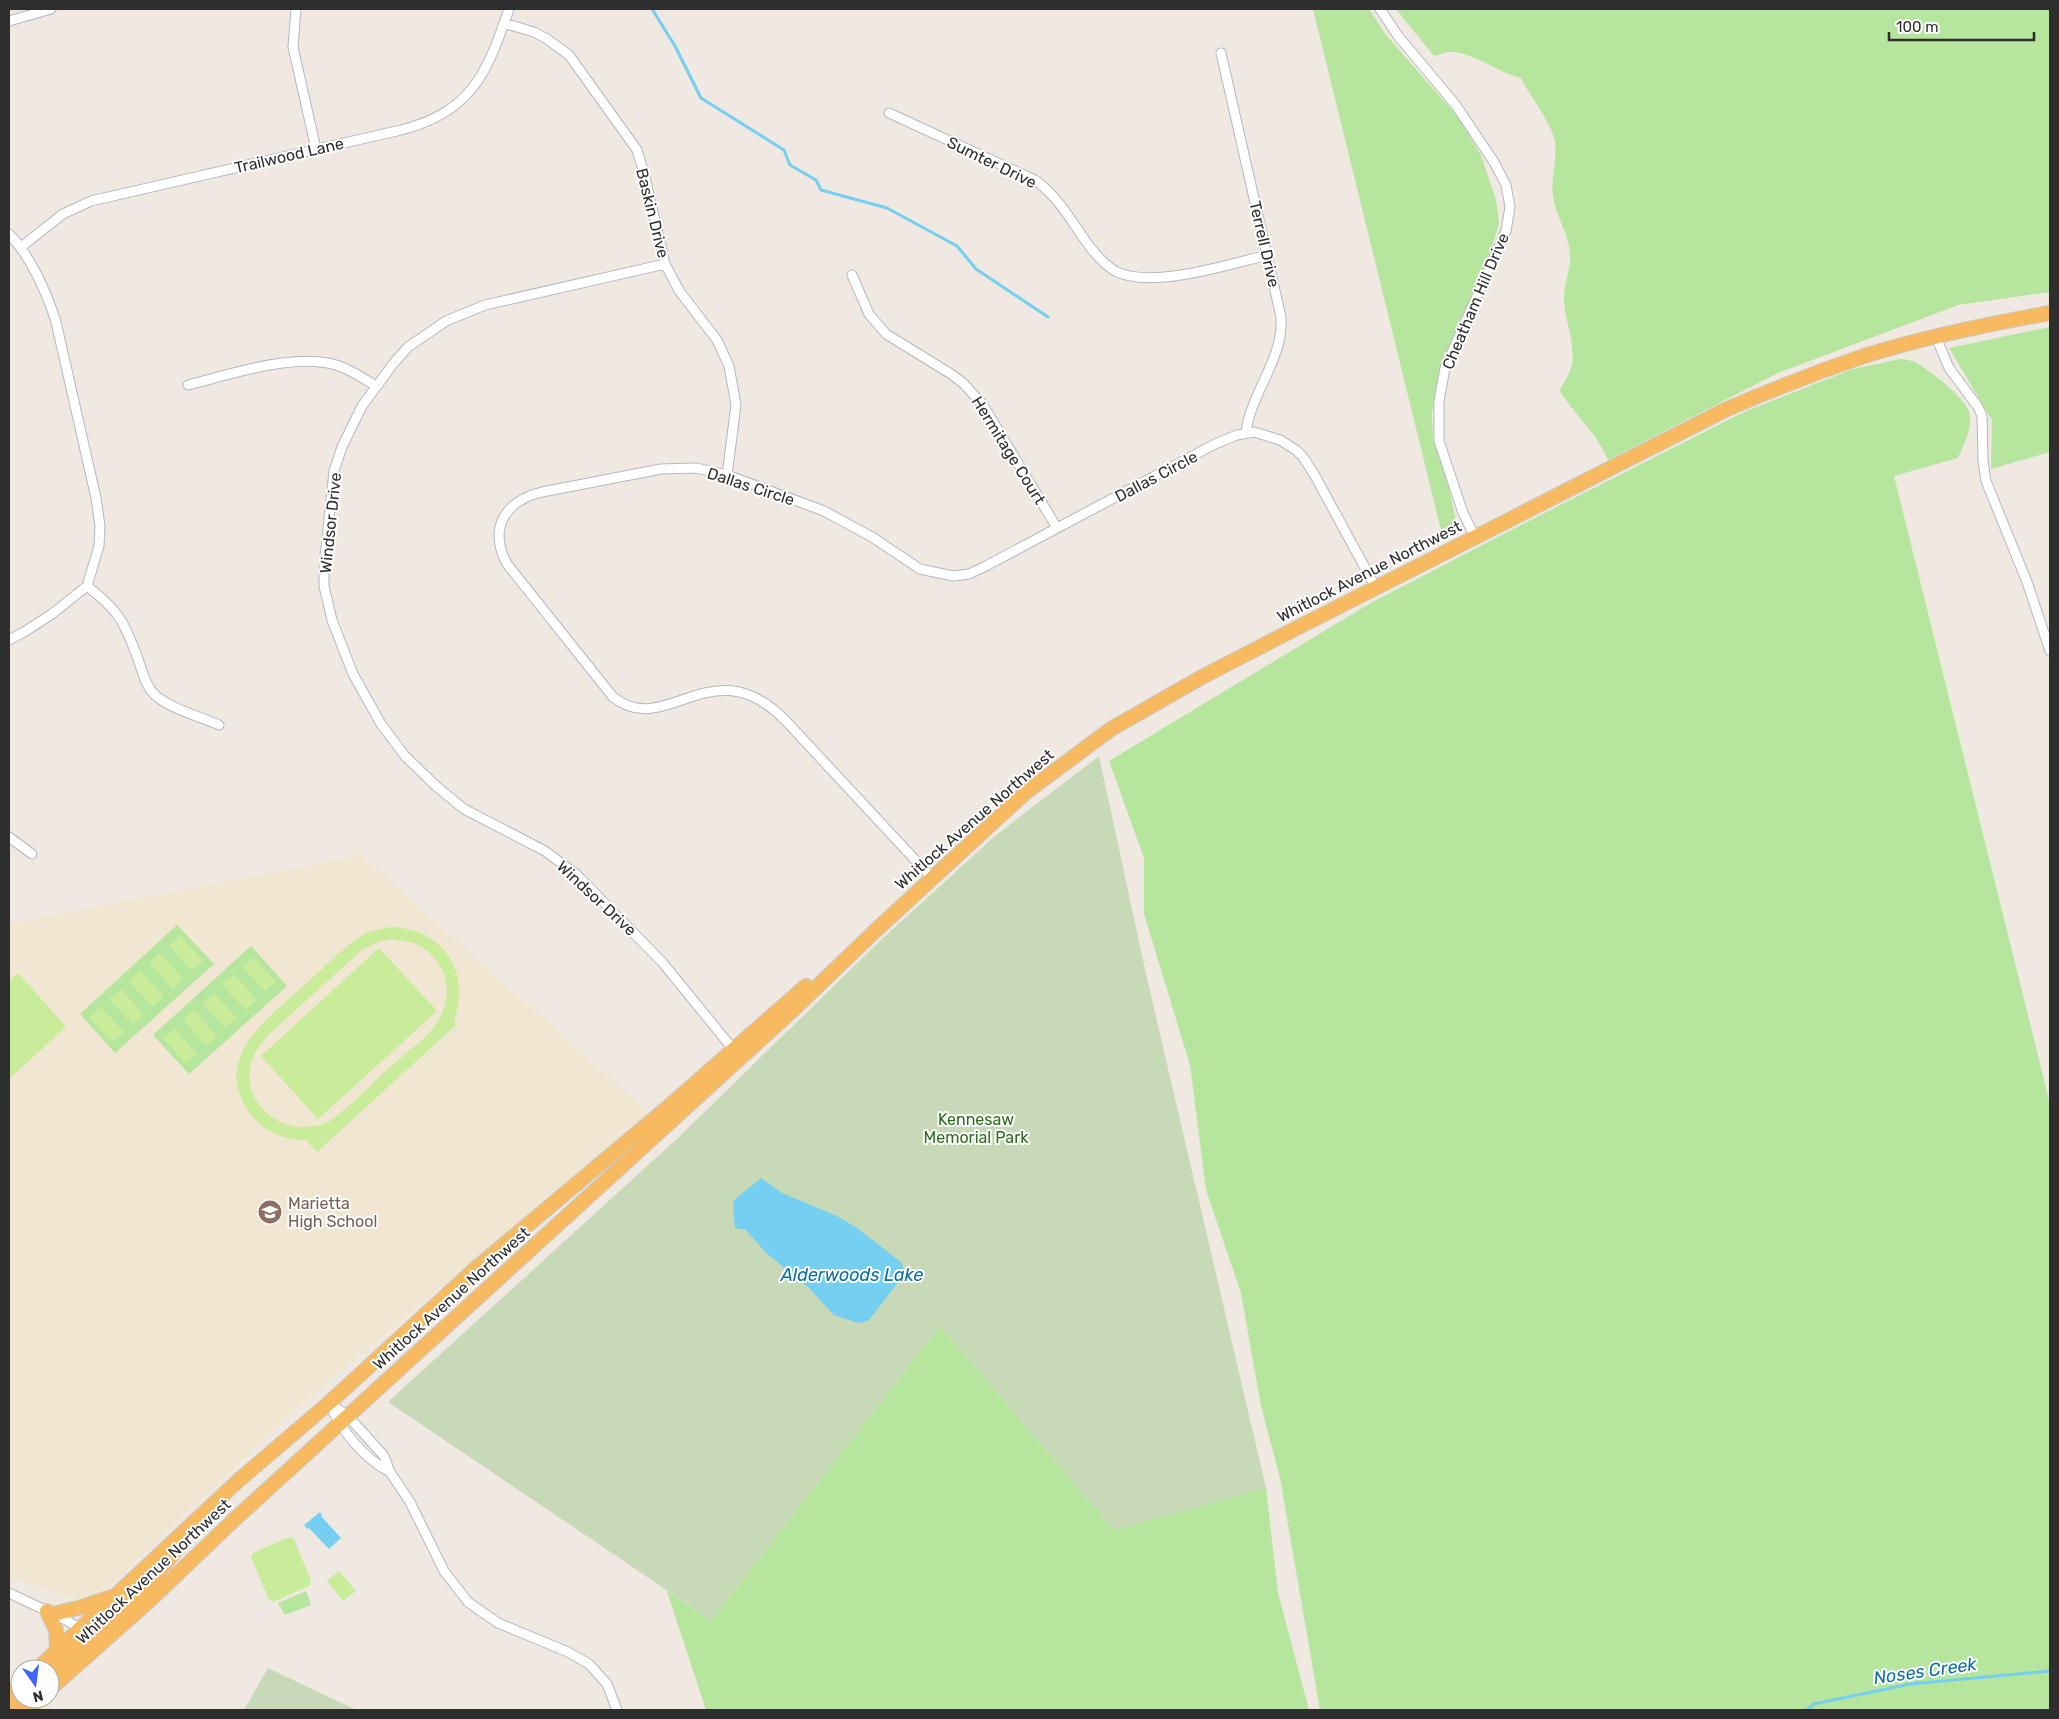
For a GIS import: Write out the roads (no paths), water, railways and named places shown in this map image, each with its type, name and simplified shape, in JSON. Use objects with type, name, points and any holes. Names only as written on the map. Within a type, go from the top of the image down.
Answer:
[{"type":"highway","name":"Whitlock Avenue Northwest","points":[[48,1659],[57,1650],[90,1637],[149,1601],[737,1054],[875,931],[1025,793],[1111,729],[1202,677],[1732,407],[1836,366],[1894,348],[1936,337],[2050,313]]},
{"type":"highway","name":"Whitlock Avenue Northwest","points":[[60,1676],[90,1637],[120,1592],[239,1480],[328,1403],[474,1270],[667,1108],[737,1054]]},
{"type":"highway","points":[[60,1665],[161,1570],[181,1545],[195,1523]]},
{"type":"highway","points":[[57,1650],[56,1630],[50,1612],[93,1604],[120,1592]]},
{"type":"street","points":[[9,21],[51,9]]},
{"type":"street","points":[[296,9],[293,37],[294,54],[316,149]]},
{"type":"street","name":"Trailwood Lane","points":[[21,246],[81,204],[413,126],[447,112],[469,94],[482,76],[509,9]]},
{"type":"street","name":"Cheatham Hill Drive","points":[[1380,9],[1398,36],[1455,104],[1494,162],[1506,185],[1510,207],[1506,231],[1445,368],[1438,401],[1439,441],[1463,513],[1475,537]]},
{"type":"street","name":"Baskin Drive","points":[[504,23],[540,35],[569,55],[636,150],[644,173],[665,264],[680,292],[717,340],[729,366],[736,405],[727,475]]},
{"type":"street","name":"Terrell Drive","points":[[1221,52],[1280,307],[1282,333],[1277,351],[1250,414],[1246,432]]},
{"type":"street","name":"Sumter Drive","points":[[889,113],[1035,180],[1054,195],[1098,257],[1115,271],[1136,277],[1163,277],[1192,273],[1268,255]]},
{"type":"street","points":[[9,234],[21,246],[52,308],[96,498],[100,526],[99,546],[87,586],[52,614],[9,640]]},
{"type":"street","name":"Windsor Drive","points":[[665,264],[466,311],[446,320],[408,347],[376,386],[354,424],[334,471],[324,566],[324,586],[335,627],[353,674],[392,740],[421,772],[464,809],[544,851],[577,875],[662,962],[737,1054]]},
{"type":"street","name":"Hermitage Court","points":[[852,275],[869,314],[886,334],[963,382],[983,405],[1057,528]]},
{"type":"street","points":[[1936,337],[1948,368],[1978,407],[1982,416],[1983,461],[1986,481],[2030,589],[2050,651]]},
{"type":"street","points":[[188,384],[268,366],[309,361],[328,363],[341,367],[376,386]]},
{"type":"street","points":[[1246,432],[1260,433],[1280,440],[1303,457],[1376,588]]},
{"type":"street","name":"Dallas Circle","points":[[932,878],[776,710],[760,699],[740,692],[721,690],[702,692],[665,706],[649,709],[632,708],[619,702],[607,691],[513,571],[501,549],[499,535],[503,519],[516,503],[542,492],[674,468],[696,468],[727,475],[832,515],[872,537],[920,569],[942,575],[962,575],[977,570],[1216,444],[1246,432]]},
{"type":"street","points":[[87,586],[108,602],[117,612],[128,634],[146,681],[154,694],[165,702],[220,725]]},
{"type":"street","points":[[9,837],[32,854]]},
{"type":"street","points":[[328,1403],[344,1420],[375,1464],[390,1472],[410,1502],[447,1576],[468,1602],[498,1623],[568,1652],[589,1664],[607,1684],[617,1710]]},
{"type":"street","points":[[9,1593],[50,1612],[90,1637]]},
{"type":"water","name":"Alderwoods Lake","points":[[761,1178],[782,1193],[837,1216],[857,1228],[902,1263],[904,1270],[900,1280],[869,1320],[861,1323],[834,1315],[808,1287],[766,1253],[746,1230],[735,1228],[734,1200]]},
{"type":"water","points":[[320,1512],[321,1516],[341,1538],[329,1549],[304,1525]]},
{"type":"waterway","points":[[652,9],[675,46],[701,98],[784,150],[790,165],[816,180],[821,190],[887,208],[957,246],[976,269],[1048,317]]},
{"type":"waterway","name":"Noses Creek","points":[[1807,1710],[1814,1704],[1910,1684],[2050,1671]]},
{"type":"place","name":"Marietta High School","points":[[270,1212]]},
{"type":"park label","name":"Kennesaw Memorial Park","points":[[976,1128]]}]
